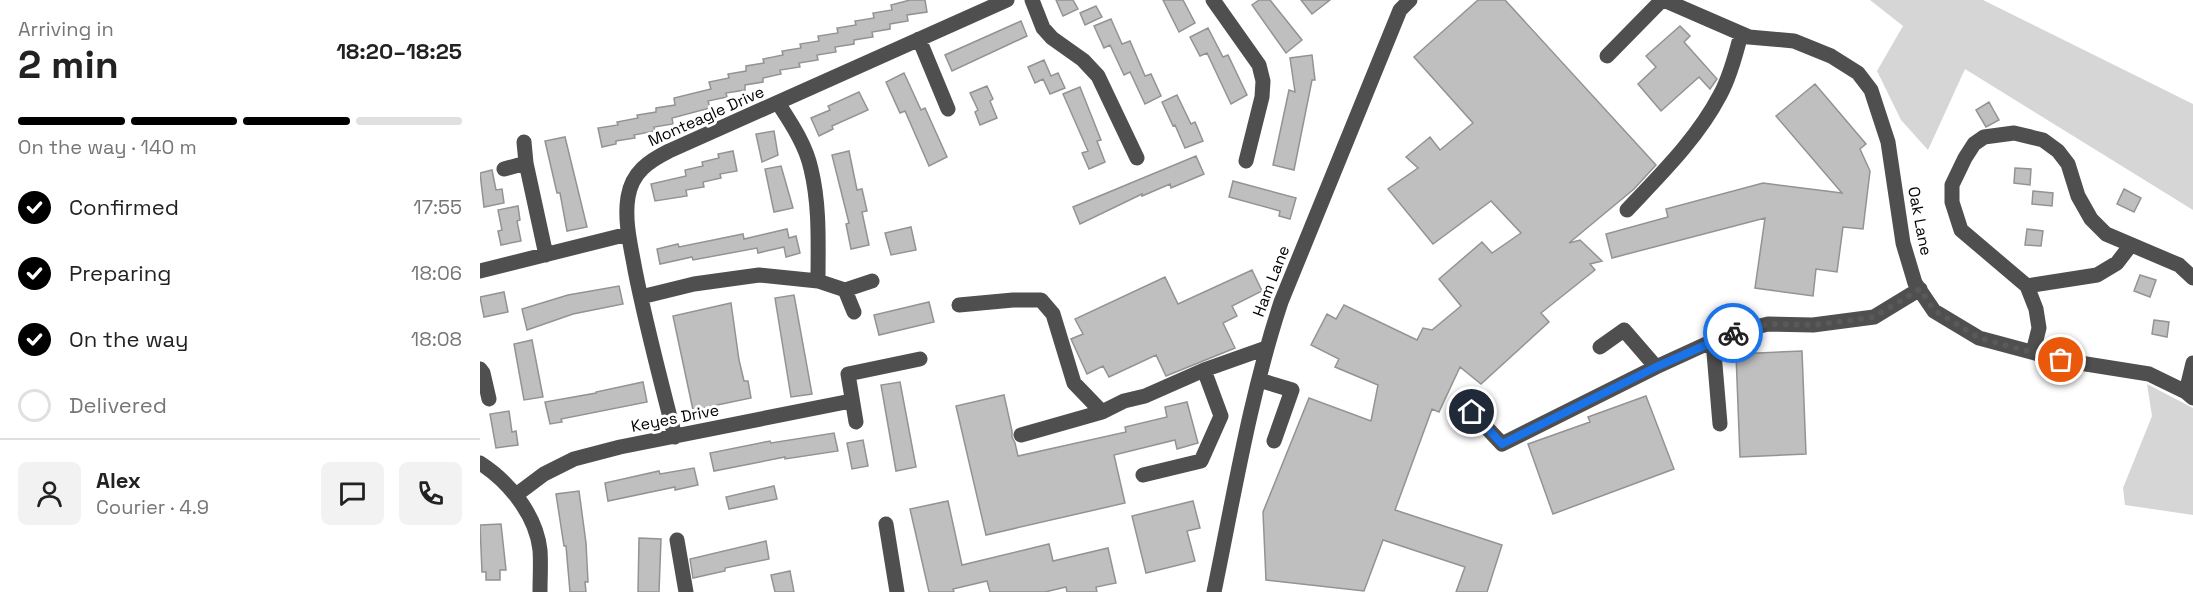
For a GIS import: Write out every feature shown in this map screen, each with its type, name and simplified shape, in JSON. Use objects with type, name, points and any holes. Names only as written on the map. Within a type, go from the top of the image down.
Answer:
[{"type":"street","name":"Monteagle Drive","points":[[675,437],[640,297],[628,234],[628,197],[635,178],[647,163],[1006,0]]},
{"type":"street","points":[[1032,0],[1043,28],[1083,60],[1098,76],[1137,158]]},
{"type":"street","name":"Ham Lane","points":[[1214,592],[1266,348],[1285,292],[1400,10],[1410,0]]},
{"type":"street","points":[[1607,56],[1663,0]]},
{"type":"street","name":"Oak Lane","points":[[1663,0],[1749,38],[1794,41],[1831,56],[1858,73],[1871,90],[1888,141],[1903,243],[1916,283],[1934,310],[1979,338],[2061,360],[2149,374],[2189,395]]},
{"type":"street","points":[[1221,3],[1259,65],[1263,81],[1263,97],[1246,160]]},
{"type":"street","points":[[1627,210],[1683,149],[1709,113],[1721,94],[1741,34]]},
{"type":"street","points":[[919,39],[948,109]]},
{"type":"street","points":[[778,103],[797,133],[811,168],[818,206],[818,281]]},
{"type":"street","points":[[2033,352],[2039,328],[2036,309],[2027,286],[1960,230],[1952,202],[1952,185],[1965,158],[1974,144],[1984,137],[2014,133],[2043,140],[2058,151],[2068,164],[2078,196],[2091,219],[2106,234],[2179,265],[2193,278]]},
{"type":"street","points":[[524,142],[526,163],[546,255]]},
{"type":"street","points":[[504,169],[526,163]]},
{"type":"street","points":[[480,271],[628,234]]},
{"type":"street","points":[[2027,286],[2097,275],[2117,263],[2130,246]]},
{"type":"street","points":[[640,297],[694,284],[759,275],[818,281],[845,290],[872,281]]},
{"type":"street","points":[[1472,412],[1502,444],[1656,367],[1728,334],[1768,324],[1814,325],[1874,317],[1920,289]]},
{"type":"street","points":[[845,290],[854,312]]},
{"type":"street","points":[[959,305],[1041,300],[1053,314],[1074,383],[1102,412]]},
{"type":"street","points":[[1600,347],[1624,330],[1656,367]]},
{"type":"street","points":[[1713,341],[1720,424]]},
{"type":"street","points":[[1021,435],[1102,412],[1204,370],[1266,348]]},
{"type":"street","points":[[856,422],[848,374],[920,359]]},
{"type":"street","points":[[2189,395],[2193,363]]},
{"type":"street","points":[[480,369],[486,380],[489,399]]},
{"type":"street","points":[[1143,475],[1202,461],[1221,416],[1204,370]]},
{"type":"street","points":[[1259,380],[1292,390],[1274,441]]},
{"type":"street","name":"Keyes Drive","points":[[516,495],[544,474],[573,459],[621,447],[851,401]]},
{"type":"street","points":[[480,463],[506,482],[533,524],[540,548],[540,592],[534,592]]},
{"type":"street","points":[[886,524],[897,592]]},
{"type":"street","points":[[677,540],[686,592]]},
{"type":"shaded area","points":[[1870,0],[1983,0],[2193,104],[2193,210],[1965,69],[1928,150],[1901,120],[1877,71],[1903,26]]},
{"type":"shaded area","points":[[2147,384],[2193,408],[2193,515],[2125,505],[2123,488],[2152,416]]},
{"type":"building","points":[[910,0],[925,0],[927,12],[907,15],[908,21],[890,24],[890,29],[872,32],[873,37],[854,40],[854,44],[835,47],[836,52],[817,55],[818,60],[799,63],[800,67],[780,70],[781,74],[763,78],[763,82],[745,85],[745,90],[726,93],[727,97],[708,101],[710,108],[672,118],[673,124],[654,127],[655,131],[634,135],[635,138],[616,141],[616,144],[602,147],[598,128],[618,125],[617,122],[638,118],[637,115],[656,112],[656,108],[675,105],[674,98],[711,89],[709,82],[729,78],[728,74],[746,71],[746,66],[764,63],[763,59],[783,55],[782,51],[801,48],[800,44],[819,41],[818,36],[838,33],[837,28],[856,25],[855,21],[874,18],[873,13],[892,10],[891,5]]},
{"type":"building","points":[[1056,0],[1073,0],[1078,9],[1063,16]]},
{"type":"building","points":[[1163,0],[1183,0],[1195,23],[1179,32]]},
{"type":"building","points":[[1259,0],[1270,0],[1302,40],[1286,53],[1252,5]]},
{"type":"building","points":[[1301,0],[1330,0],[1312,14]]},
{"type":"building","points":[[1478,0],[1505,0],[1656,165],[1634,189],[1569,243],[1580,240],[1602,261],[1590,264],[1595,270],[1541,313],[1549,322],[1481,384],[1460,367],[1439,412],[1432,409],[1395,510],[1502,545],[1487,592],[1456,592],[1465,567],[1383,540],[1364,591],[1266,580],[1263,512],[1309,398],[1371,421],[1378,385],[1335,367],[1339,359],[1311,345],[1327,314],[1336,319],[1344,305],[1417,340],[1423,328],[1432,330],[1461,306],[1439,279],[1482,242],[1492,253],[1521,233],[1491,201],[1433,244],[1388,189],[1418,168],[1406,157],[1430,137],[1440,150],[1473,123],[1414,57]]},
{"type":"building","points":[[1096,6],[1102,17],[1085,25],[1080,13]]},
{"type":"building","points":[[1111,19],[1122,44],[1130,41],[1145,76],[1151,74],[1161,96],[1145,104],[1130,72],[1124,75],[1110,45],[1104,48],[1094,26]]},
{"type":"building","points":[[1021,21],[1027,36],[952,71],[945,55]]},
{"type":"building","points":[[1680,26],[1690,36],[1684,42],[1717,79],[1710,89],[1699,77],[1661,111],[1638,84],[1656,67],[1646,56]]},
{"type":"building","points":[[1208,28],[1223,57],[1228,55],[1247,95],[1231,104],[1207,53],[1200,56],[1190,37]]},
{"type":"building","points":[[1312,55],[1315,80],[1312,80],[1294,170],[1273,165],[1289,90],[1295,92],[1290,58]]},
{"type":"building","points":[[1044,60],[1051,76],[1058,73],[1065,88],[1050,94],[1043,79],[1035,83],[1028,67]]},
{"type":"building","points":[[904,73],[921,110],[925,108],[947,157],[929,166],[905,111],[900,113],[886,82]]},
{"type":"building","points":[[1815,84],[1866,144],[1860,149],[1870,171],[1863,229],[1843,227],[1837,272],[1816,269],[1813,296],[1755,288],[1765,218],[1612,258],[1606,234],[1668,217],[1666,209],[1763,183],[1842,193],[1776,116]]},
{"type":"building","points":[[987,86],[993,99],[990,101],[997,118],[980,125],[975,112],[978,110],[970,93]]},
{"type":"building","points":[[1080,87],[1101,140],[1097,141],[1105,162],[1089,169],[1082,153],[1088,151],[1063,94]]},
{"type":"building","points":[[859,92],[868,110],[832,126],[833,129],[819,136],[811,118],[830,110],[828,106]]},
{"type":"building","points":[[1177,95],[1191,124],[1195,122],[1203,141],[1185,148],[1162,102]]},
{"type":"building","points":[[1989,102],[1999,120],[1986,127],[1976,110]]},
{"type":"building","points":[[774,131],[778,155],[762,162],[756,134]]},
{"type":"building","points":[[565,137],[587,227],[567,231],[560,193],[557,193],[545,141]]},
{"type":"building","points":[[733,151],[737,171],[720,174],[721,178],[703,182],[704,187],[686,190],[687,196],[655,201],[651,184],[686,176],[685,170],[703,166],[702,162],[719,158],[718,154]]},
{"type":"building","points":[[849,151],[857,190],[862,189],[867,211],[862,212],[869,245],[851,249],[846,224],[849,223],[832,155]]},
{"type":"building","points":[[1196,156],[1204,174],[1171,188],[1170,184],[1142,196],[1142,194],[1080,224],[1073,207]]},
{"type":"building","points":[[781,166],[793,208],[774,212],[765,169]]},
{"type":"building","points":[[2015,168],[2031,169],[2030,185],[2014,183]]},
{"type":"building","points":[[492,170],[496,190],[502,189],[504,203],[484,207],[480,173]]},
{"type":"building","points":[[1233,181],[1296,198],[1290,219],[1279,216],[1280,211],[1229,197]]},
{"type":"building","points":[[2124,189],[2141,198],[2134,212],[2117,204]]},
{"type":"building","points":[[2033,191],[2053,193],[2052,206],[2032,204]]},
{"type":"building","points":[[518,206],[520,220],[517,221],[521,241],[501,245],[498,231],[502,230],[498,210]]},
{"type":"building","points":[[911,227],[916,250],[891,255],[885,233]]},
{"type":"building","points":[[787,229],[789,238],[796,236],[800,253],[786,257],[784,247],[758,253],[757,248],[660,264],[657,249],[678,244],[679,247],[743,234],[744,239]]},
{"type":"building","points":[[2027,229],[2043,231],[2041,246],[2025,245]]},
{"type":"building","points":[[1252,270],[1262,291],[1232,306],[1237,316],[1223,323],[1235,348],[1166,376],[1156,355],[1109,377],[1103,366],[1087,374],[1071,339],[1083,334],[1075,319],[1165,277],[1178,304]]},
{"type":"building","points":[[2140,275],[2156,280],[2150,297],[2134,291]]},
{"type":"building","points":[[619,286],[623,304],[573,314],[527,330],[522,309],[568,295]]},
{"type":"building","points":[[504,292],[508,312],[484,317],[480,297]]},
{"type":"building","points":[[794,295],[812,394],[791,397],[775,298]]},
{"type":"building","points":[[929,302],[934,322],[879,335],[874,315]]},
{"type":"building","points":[[731,303],[739,360],[744,381],[748,381],[751,398],[693,410],[673,316]]},
{"type":"building","points":[[2154,320],[2169,322],[2167,337],[2152,334]]},
{"type":"building","points":[[532,340],[543,397],[524,400],[514,344]]},
{"type":"building","points":[[1802,351],[1806,454],[1740,457],[1736,354]]},
{"type":"building","points":[[643,382],[647,402],[561,419],[562,422],[550,424],[545,402]]},
{"type":"building","points":[[900,382],[916,467],[896,471],[881,385]]},
{"type":"building","points":[[1004,395],[1018,456],[1126,432],[1125,427],[1167,417],[1165,407],[1187,402],[1198,443],[1177,449],[1175,440],[1114,455],[1125,503],[986,535],[956,406]]},
{"type":"building","points":[[1646,396],[1674,469],[1553,514],[1528,444],[1590,422],[1588,417]]},
{"type":"building","points":[[509,411],[512,432],[516,431],[518,445],[496,448],[490,414]]},
{"type":"building","points":[[834,433],[838,451],[785,459],[785,457],[714,471],[710,453],[770,441],[771,443]]},
{"type":"building","points":[[863,440],[868,466],[852,469],[847,443]]},
{"type":"building","points":[[694,468],[698,485],[675,490],[675,487],[608,501],[605,483],[659,471],[660,474]]},
{"type":"building","points":[[774,486],[777,499],[729,509],[726,497]]},
{"type":"building","points":[[579,491],[586,543],[588,582],[585,582],[586,592],[570,592],[566,546],[564,546],[556,494]]},
{"type":"building","points":[[948,501],[962,565],[1049,544],[1053,561],[1108,548],[1116,583],[1096,587],[1097,592],[1067,592],[1066,587],[1045,592],[990,592],[987,581],[953,589],[954,592],[929,592],[910,509]]},
{"type":"building","points":[[1193,501],[1200,528],[1187,531],[1195,561],[1146,573],[1132,516]]},
{"type":"building","points":[[501,524],[506,570],[500,570],[500,580],[486,580],[486,572],[482,572],[480,525]]},
{"type":"building","points":[[639,538],[661,539],[659,592],[638,592]]},
{"type":"building","points":[[766,541],[769,559],[725,568],[725,571],[693,578],[690,559]]},
{"type":"building","points":[[790,571],[794,592],[775,592],[771,575]]},
{"type":"way so far","points":[[1733,333],[1768,324],[1814,325],[1874,317],[1920,289],[1934,310],[1979,338],[2061,360]]},
{"type":"route","points":[[1472,412],[1502,444],[1656,367],[1733,333]]}]
